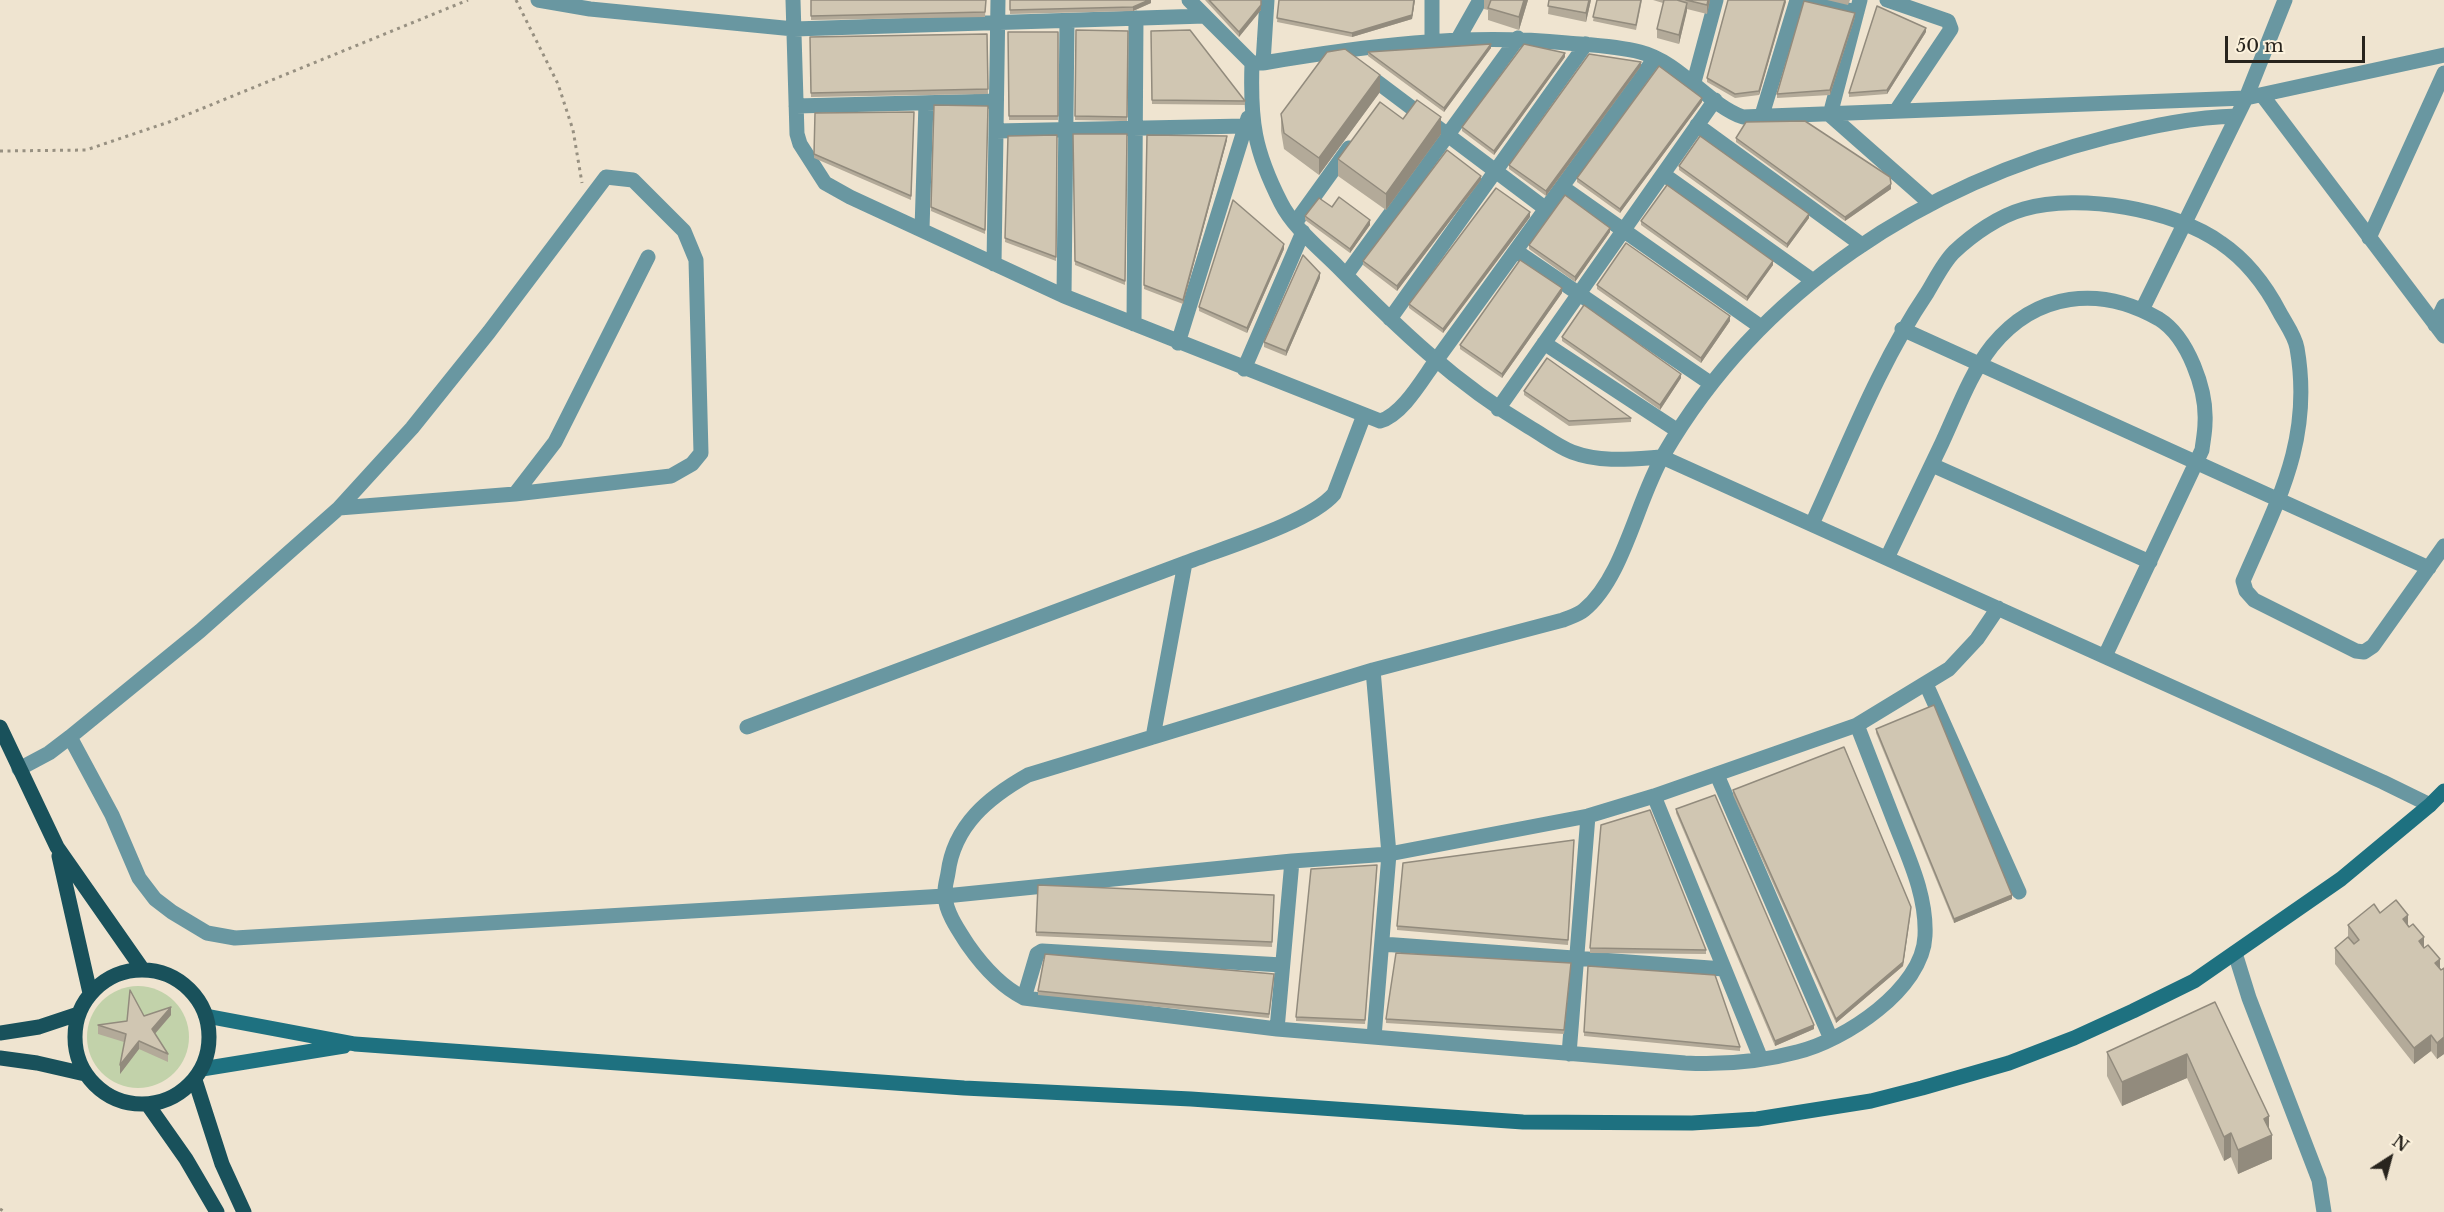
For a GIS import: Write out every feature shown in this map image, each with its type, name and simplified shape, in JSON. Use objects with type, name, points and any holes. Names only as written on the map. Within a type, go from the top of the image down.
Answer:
[{"type":"main road","points":[[0,727],[57,847],[143,970]]},
{"type":"main road","points":[[206,1016],[355,1044],[952,1087],[1191,1099],[1523,1122],[1692,1123],[1778,1117],[1870,1101],[2009,1063],[2074,1038],[2133,1011],[2194,981],[2235,954],[2341,879],[2444,791]]},
{"type":"main road","points":[[57,847],[90,993]]},
{"type":"main road","points":[[143,970],[163,973],[182,983],[197,998],[206,1016],[210,1034],[208,1052],[199,1074],[174,1097],[148,1105],[123,1102],[101,1092],[85,1074],[76,1055],[74,1035],[78,1014],[90,993],[114,976],[128,971],[143,970]]},
{"type":"main road","points":[[0,1033],[39,1027],[78,1014]]},
{"type":"main road","points":[[199,1074],[355,1044]]},
{"type":"main road","points":[[0,1058],[37,1063],[85,1074]]},
{"type":"main road","points":[[199,1074],[222,1164],[244,1212]]},
{"type":"main road","points":[[148,1105],[186,1159],[217,1212]]},
{"type":"street","points":[[538,0],[590,9],[794,29],[1205,16]]},
{"type":"street","points":[[793,0],[797,134],[800,144],[825,183],[850,197],[1064,296],[1380,421],[1389,419],[1398,411],[1436,362],[1655,58]]},
{"type":"street","points":[[994,264],[998,0]]},
{"type":"street","points":[[1189,0],[1257,63]]},
{"type":"street","points":[[1178,343],[1250,110],[1267,0]]},
{"type":"street","points":[[1432,0],[1432,40]]},
{"type":"street","points":[[1458,39],[1480,0]]},
{"type":"street","points":[[1694,82],[1716,0]]},
{"type":"street","points":[[1762,116],[1797,0]]},
{"type":"street","points":[[1802,0],[1859,6],[1830,115]]},
{"type":"street","points":[[1887,0],[1947,21],[1950,26],[1947,36],[1896,111]]},
{"type":"street","points":[[2142,310],[2246,98],[2285,0]]},
{"type":"street","points":[[1134,324],[1136,18]]},
{"type":"street","points":[[1064,296],[1067,21]]},
{"type":"street","points":[[1257,63],[1432,40],[1518,38],[1586,44],[1640,52],[1655,58],[1694,82],[1735,115],[1743,117],[2246,98],[2444,55]]},
{"type":"street","points":[[1346,275],[1518,38]]},
{"type":"street","points":[[1390,319],[1586,44]]},
{"type":"street","points":[[1336,51],[1386,96],[1448,135],[1546,209]]},
{"type":"street","points":[[2369,238],[2444,73]]},
{"type":"street","points":[[2262,95],[2439,330]]},
{"type":"street","points":[[1498,409],[1715,99]]},
{"type":"street","points":[[796,106],[996,101]]},
{"type":"street","points":[[922,229],[926,103]]},
{"type":"street","points":[[1250,110],[1259,156],[1282,206],[1299,227],[1436,362],[1498,409],[1571,452],[1590,457],[1622,460],[1662,457],[2430,805]]},
{"type":"street","points":[[1830,115],[1931,204]]},
{"type":"street","points":[[1857,725],[1918,880],[1925,938],[1922,953],[1904,987],[1869,1015],[1831,1039],[1799,1052],[1725,1065],[1277,1029],[1024,998],[1001,982],[974,954],[954,923],[945,896],[949,859],[960,834],[972,815],[999,791],[1028,775],[1373,670],[1563,620],[1583,611],[1613,572],[1662,457],[1710,383],[1761,327],[1812,280],[1862,245],[1931,204],[2027,161],[2077,145],[2183,120],[2204,116],[2237,116]]},
{"type":"street","points":[[1697,125],[1862,245]]},
{"type":"street","points":[[996,131],[1245,126]]},
{"type":"street","points":[[1244,369],[1299,227],[1356,138]]},
{"type":"street","points":[[1663,174],[1812,280]]},
{"type":"street","points":[[19,769],[49,753],[70,737],[200,631],[339,508],[419,419],[606,177],[633,180],[684,231],[696,260],[701,453],[692,464],[671,476],[515,494],[339,508]]},
{"type":"street","points":[[1562,187],[1761,327]]},
{"type":"street","points":[[1812,524],[1902,329],[1953,254],[1990,224],[2024,209],[2068,202],[2127,206],[2184,224],[2221,242],[2256,275],[2274,301],[2296,345],[2303,394],[2291,468],[2243,581],[2246,591],[2254,600],[2356,651],[2364,652],[2373,646],[2444,546]]},
{"type":"street","points":[[1516,251],[1710,383]]},
{"type":"street","points":[[515,494],[544,459],[560,434],[648,257]]},
{"type":"street","points":[[1887,558],[1992,346],[2038,307],[2065,300],[2099,297],[2142,310],[2168,325],[2193,363],[2201,387],[2206,422],[2202,450],[2105,656]]},
{"type":"street","points":[[2439,330],[2444,306]]},
{"type":"street","points":[[1902,329],[2429,568]]},
{"type":"street","points":[[1544,343],[1678,431]]},
{"type":"street","points":[[747,728],[1306,516],[1325,504],[1334,494],[1364,415]]},
{"type":"street","points":[[1932,465],[2150,562]]},
{"type":"street","points":[[1153,737],[1185,563]]},
{"type":"street","points":[[70,737],[112,815],[139,878],[155,899],[207,933],[247,937],[945,896],[1292,861],[1389,854],[1588,816],[1717,775],[1857,725],[1926,684],[1963,656],[1998,608]]},
{"type":"street","points":[[1373,670],[1389,854],[1374,1037]]},
{"type":"street","points":[[1926,684],[2019,892]]},
{"type":"street","points":[[1717,775],[1831,1039]]},
{"type":"street","points":[[1654,796],[1761,1059]]},
{"type":"street","points":[[1569,1054],[1588,816]]},
{"type":"street","points":[[1277,1029],[1292,861]]},
{"type":"street","points":[[1382,944],[1724,969]]},
{"type":"street","points":[[1024,998],[1033,963],[1037,954],[1042,951],[1282,965]]},
{"type":"street","points":[[2235,954],[2249,998],[2319,1180],[2324,1212]]},
{"type":"path","points":[[0,151],[86,150],[169,122],[468,0]]},
{"type":"path","points":[[516,0],[558,84],[573,130],[585,205]]},
{"type":"path","points":[[0,1209],[5,1212]]},
{"type":"green space","points":[[138,986],[157,990],[174,1001],[185,1018],[189,1037],[185,1056],[174,1073],[157,1084],[138,1088],[119,1084],[102,1073],[91,1056],[87,1037],[91,1018],[102,1001],[119,990]]},
{"type":"building","points":[[811,0],[986,0],[985,12],[811,16]]},
{"type":"building","points":[[1010,0],[1149,0],[1133,7],[1010,10]]},
{"type":"building","points":[[1209,0],[1261,0],[1261,5],[1239,32]]},
{"type":"building","points":[[1279,0],[1414,0],[1412,15],[1352,33],[1277,18]]},
{"type":"building","points":[[1491,0],[1524,0],[1519,17],[1488,8]]},
{"type":"building","points":[[1549,0],[1589,0],[1586,13],[1548,6]]},
{"type":"building","points":[[1597,0],[1641,0],[1636,25],[1593,17]]},
{"type":"building","points":[[1664,0],[1687,3],[1679,35],[1657,29]]},
{"type":"building","points":[[1686,0],[1708,0],[1707,5]]},
{"type":"building","points":[[1728,0],[1785,0],[1759,91],[1735,94],[1707,78]]},
{"type":"building","points":[[1804,1],[1855,13],[1830,90],[1777,94]]},
{"type":"building","points":[[1877,6],[1926,28],[1887,90],[1849,93]]},
{"type":"building","points":[[1076,30],[1128,31],[1127,117],[1075,116]]},
{"type":"building","points":[[1190,30],[1245,101],[1152,100],[1151,31]]},
{"type":"building","points":[[1008,32],[1058,32],[1058,116],[1009,116]]},
{"type":"building","points":[[987,34],[988,89],[811,93],[810,37]]},
{"type":"building","points":[[1491,44],[1444,108],[1368,52]]},
{"type":"building","points":[[1524,44],[1565,53],[1494,151],[1462,127]]},
{"type":"building","points":[[1345,49],[1380,75],[1319,158],[1284,133],[1281,114],[1327,52]]},
{"type":"building","points":[[1589,54],[1641,62],[1546,191],[1509,165]]},
{"type":"building","points":[[1659,66],[1702,98],[1620,209],[1577,178]]},
{"type":"building","points":[[1417,100],[1441,117],[1386,194],[1338,159],[1380,102],[1403,119]]},
{"type":"building","points":[[934,105],[988,106],[985,230],[931,207]]},
{"type":"building","points":[[914,112],[911,196],[814,154],[815,113]]},
{"type":"building","points":[[1805,121],[1890,177],[1891,184],[1845,217],[1736,138],[1746,122]]},
{"type":"building","points":[[1073,134],[1127,134],[1125,281],[1075,261]]},
{"type":"building","points":[[1057,135],[1056,257],[1005,238],[1008,136]]},
{"type":"building","points":[[1147,135],[1227,136],[1183,300],[1144,285]]},
{"type":"building","points":[[1700,136],[1809,214],[1787,244],[1679,166]]},
{"type":"building","points":[[1447,150],[1481,176],[1397,286],[1363,261]]},
{"type":"building","points":[[1667,185],[1773,261],[1747,297],[1641,221]]},
{"type":"building","points":[[1496,188],[1530,212],[1443,329],[1409,304]]},
{"type":"building","points":[[1565,195],[1610,228],[1575,277],[1529,245]]},
{"type":"building","points":[[1339,197],[1370,220],[1350,249],[1305,216],[1319,198],[1332,207]]},
{"type":"building","points":[[1233,200],[1284,244],[1247,328],[1199,307]]},
{"type":"building","points":[[1626,243],[1730,316],[1701,358],[1597,285]]},
{"type":"building","points":[[1303,255],[1320,273],[1286,351],[1264,342]]},
{"type":"building","points":[[1520,260],[1562,288],[1502,374],[1460,345]]},
{"type":"building","points":[[1584,305],[1681,374],[1660,405],[1562,337]]},
{"type":"building","points":[[1547,358],[1631,418],[1569,421],[1524,391]]},
{"type":"building","points":[[1934,705],[2012,895],[1954,919],[1876,729]]},
{"type":"building","points":[[1844,747],[1911,907],[1903,962],[1836,1019],[1733,790]]},
{"type":"building","points":[[1715,795],[1814,1025],[1775,1041],[1676,809]]},
{"type":"building","points":[[1650,810],[1706,950],[1590,948],[1601,825]]},
{"type":"building","points":[[1574,840],[1568,940],[1397,926],[1403,863]]},
{"type":"building","points":[[1377,865],[1365,1020],[1296,1017],[1311,869]]},
{"type":"building","points":[[1038,885],[1274,895],[1272,942],[1036,932]]},
{"type":"building","points":[[2396,900],[2408,915],[2403,919],[2409,927],[2413,924],[2424,937],[2419,941],[2424,948],[2428,945],[2440,959],[2435,963],[2441,970],[2444,968],[2444,1037],[2437,1043],[2431,1035],[2414,1048],[2335,948],[2348,937],[2354,944],[2359,940],[2348,925],[2374,904],[2380,913]]},
{"type":"building","points":[[1396,953],[1571,963],[1564,1030],[1386,1019]]},
{"type":"building","points":[[1045,954],[1274,974],[1269,1014],[1038,991]]},
{"type":"building","points":[[1588,966],[1715,975],[1740,1047],[1584,1032]]},
{"type":"building","points":[[130,990],[144,1016],[171,1007],[152,1029],[168,1054],[139,1041],[120,1065],[126,1034],[98,1025],[127,1021]]},
{"type":"building","points":[[2215,1002],[2269,1116],[2264,1119],[2272,1135],[2238,1150],[2231,1133],[2224,1137],[2187,1054],[2122,1082],[2107,1052]]}]
